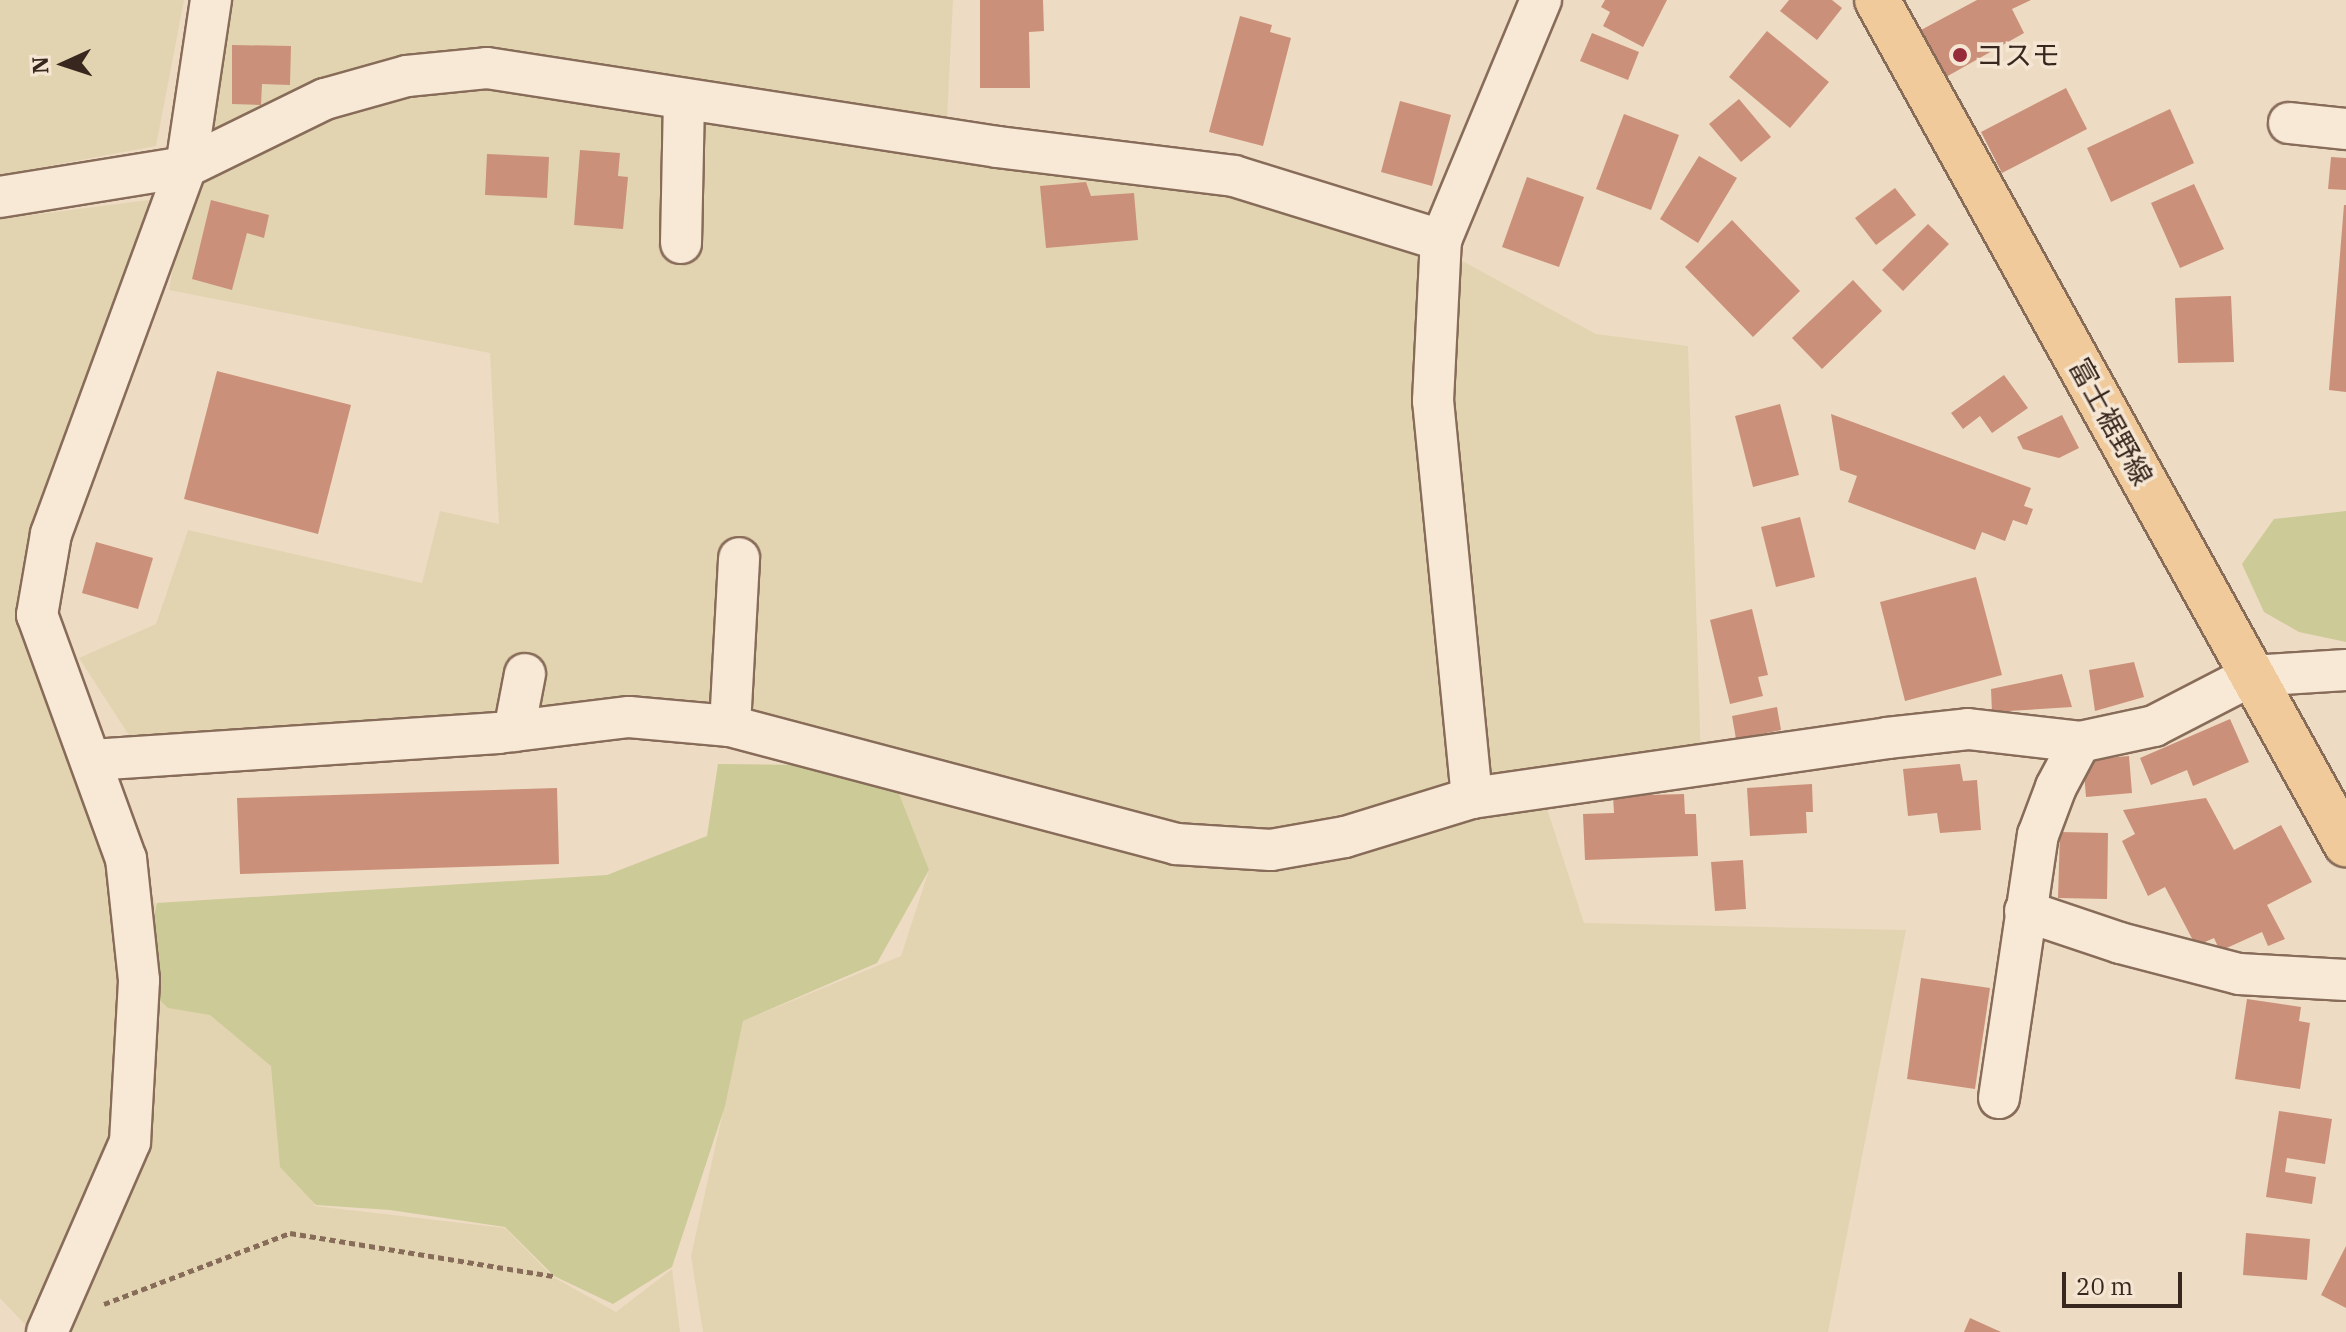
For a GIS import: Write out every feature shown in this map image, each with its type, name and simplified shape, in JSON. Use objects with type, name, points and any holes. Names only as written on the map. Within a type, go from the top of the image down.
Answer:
[{"type":"main road","name":"富士裾野線","points":[[1877,0],[2346,844]]},
{"type":"street","points":[[49,1328],[130,1142],[139,980],[126,859],[37,615],[51,534],[186,167],[211,0]]},
{"type":"street","points":[[1472,798],[1433,401],[1441,240],[1541,0]]},
{"type":"street","points":[[0,197],[186,167],[325,99],[407,76],[487,68],[998,147],[1234,176],[1441,240]]},
{"type":"street","points":[[681,243],[684,99]]},
{"type":"street","points":[[2289,123],[2346,129]]},
{"type":"street","points":[[730,726],[739,558]]},
{"type":"street","points":[[92,760],[514,731],[629,717],[730,726],[1176,844],[1271,850],[1345,837],[1472,798],[1640,771],[1968,729],[2080,742],[2154,726],[2251,676],[2346,670]]},
{"type":"street","points":[[514,731],[525,674]]},
{"type":"street","points":[[1999,1098],[2038,835],[2056,787],[2080,742]]},
{"type":"street","points":[[2025,911],[2120,943],[2239,974],[2346,980]]},
{"type":"path","points":[[49,1328],[290,1233],[554,1276]]},
{"type":"shaded area","points":[[0,0],[184,0],[156,146],[0,175]]},
{"type":"shaded area","points":[[220,0],[953,0],[946,139],[1402,228],[1596,334],[1688,346],[1701,763],[1540,787],[1584,923],[1906,930],[1828,1332],[703,1332],[691,1256],[743,1021],[901,956],[929,870],[864,762],[730,726],[143,757],[79,658],[156,624],[188,530],[422,583],[440,511],[499,524],[490,353],[169,290]]},
{"type":"shaded area","points":[[157,199],[37,650],[156,904],[139,982],[276,1044],[315,1206],[505,1228],[553,1277],[616,1312],[672,1269],[680,1332],[32,1332],[0,1298],[0,219]]},
{"type":"shaded area","points":[[2346,511],[2346,642],[2299,632],[2264,612],[2242,564],[2274,519]]},
{"type":"shaded area","points":[[718,764],[888,766],[929,870],[877,963],[743,1021],[725,1106],[672,1267],[613,1304],[554,1276],[505,1227],[390,1210],[316,1205],[280,1167],[271,1066],[210,1015],[168,1008],[139,980],[157,903],[607,875],[707,836]]},
{"type":"building","points":[[980,0],[1043,0],[1044,31],[1029,32],[1030,88],[980,88]]},
{"type":"building","points":[[1605,0],[1667,0],[1643,47],[1603,26],[1610,12],[1601,7]]},
{"type":"building","points":[[1789,0],[1832,0],[1842,8],[1817,40],[1780,11]]},
{"type":"building","name":"コスモ","points":[[1977,0],[2031,0],[2012,9],[2024,33],[1946,77],[1921,30]]},
{"type":"building","points":[[1240,16],[1272,25],[1270,32],[1291,38],[1263,146],[1209,132]]},
{"type":"building","points":[[1767,31],[1829,82],[1790,128],[1729,77]]},
{"type":"building","points":[[1592,33],[1639,52],[1628,80],[1580,61]]},
{"type":"building","points":[[232,45],[291,46],[290,85],[262,84],[261,105],[232,104]]},
{"type":"building","points":[[2066,88],[2087,129],[2002,173],[1981,132]]},
{"type":"building","points":[[1739,99],[1771,137],[1741,162],[1709,124]]},
{"type":"building","points":[[1400,101],[1451,115],[1432,186],[1381,172]]},
{"type":"building","points":[[2170,109],[2194,163],[2111,202],[2087,148]]},
{"type":"building","points":[[1624,114],[1679,135],[1651,210],[1596,189]]},
{"type":"building","points":[[580,150],[620,153],[618,176],[628,177],[623,229],[574,225]]},
{"type":"building","points":[[487,154],[549,157],[547,198],[485,195]]},
{"type":"building","points":[[1699,156],[1737,178],[1698,243],[1660,219]]},
{"type":"building","points":[[2331,157],[2346,158],[2346,190],[2328,189]]},
{"type":"building","points":[[1527,177],[1584,197],[1559,267],[1502,247]]},
{"type":"building","points":[[1086,182],[1091,196],[1134,193],[1138,240],[1046,248],[1040,186]]},
{"type":"building","points":[[2194,184],[2224,249],[2180,268],[2151,203]]},
{"type":"building","points":[[1895,188],[1916,215],[1876,245],[1855,218]]},
{"type":"building","points":[[211,200],[269,215],[264,238],[247,233],[232,290],[192,279]]},
{"type":"building","points":[[2346,205],[2346,392],[2329,390]]},
{"type":"building","points":[[1732,220],[1800,291],[1753,337],[1685,267]]},
{"type":"building","points":[[1928,224],[1949,244],[1903,291],[1882,270]]},
{"type":"building","points":[[1853,280],[1882,311],[1822,369],[1792,338]]},
{"type":"building","points":[[2231,296],[2234,362],[2178,363],[2175,298]]},
{"type":"building","points":[[217,371],[351,405],[318,534],[184,499]]},
{"type":"building","points":[[2004,375],[2028,408],[1992,433],[1980,416],[1963,429],[1951,413]]},
{"type":"building","points":[[1780,404],[1799,475],[1753,487],[1735,416]]},
{"type":"building","points":[[1831,414],[2031,488],[2024,506],[2033,509],[2027,525],[2013,520],[2005,541],[1982,532],[1975,550],[1848,502],[1857,476],[1840,470]]},
{"type":"building","points":[[2062,415],[2079,448],[2059,458],[2023,449],[2017,437]]},
{"type":"building","points":[[1800,517],[1815,577],[1776,587],[1761,527]]},
{"type":"building","points":[[96,542],[153,558],[138,609],[82,593]]},
{"type":"building","points":[[1976,577],[2002,675],[1905,701],[1880,602]]},
{"type":"building","points":[[1752,609],[1768,675],[1758,677],[1763,696],[1730,704],[1710,620]]},
{"type":"building","points":[[2134,662],[2144,697],[2095,711],[2089,670]]},
{"type":"building","points":[[2062,674],[2072,707],[1992,712],[1991,689]]},
{"type":"building","points":[[1777,707],[1781,730],[1736,739],[1732,716]]},
{"type":"building","points":[[2230,719],[2249,762],[2193,786],[2187,770],[2151,785],[2140,758]]},
{"type":"building","points":[[2129,756],[2132,793],[2086,797],[2083,760]]},
{"type":"building","points":[[1960,764],[1963,781],[1977,780],[1981,830],[1940,833],[1937,813],[1908,816],[1903,769]]},
{"type":"building","points":[[1812,784],[1813,812],[1806,812],[1807,833],[1750,836],[1747,788]]},
{"type":"building","points":[[557,788],[559,864],[240,874],[237,798]]},
{"type":"building","points":[[1684,794],[1685,814],[1696,814],[1698,856],[1585,860],[1583,814],[1614,813],[1613,796]]},
{"type":"building","points":[[2206,798],[2234,850],[2281,825],[2312,882],[2267,905],[2285,939],[2268,946],[2262,932],[2220,951],[2214,938],[2196,946],[2165,887],[2148,896],[2122,841],[2135,834],[2123,810]]},
{"type":"building","points":[[2060,832],[2108,833],[2107,899],[2058,898]]},
{"type":"building","points":[[1743,860],[1746,909],[1715,911],[1711,862]]},
{"type":"building","points":[[1921,978],[1990,988],[1975,1089],[1907,1079]]},
{"type":"building","points":[[2247,999],[2301,1007],[2299,1021],[2310,1023],[2300,1089],[2235,1079]]},
{"type":"building","points":[[2279,1111],[2332,1119],[2325,1164],[2287,1158],[2285,1172],[2316,1177],[2312,1204],[2266,1197]]},
{"type":"building","points":[[2246,1233],[2310,1239],[2307,1280],[2243,1275]]},
{"type":"building","points":[[2346,1246],[2346,1308],[2321,1295]]},
{"type":"building","points":[[1970,1318],[2001,1332],[1964,1332]]},
{"type":"place","name":"コスモ","points":[[1960,55]]}]
